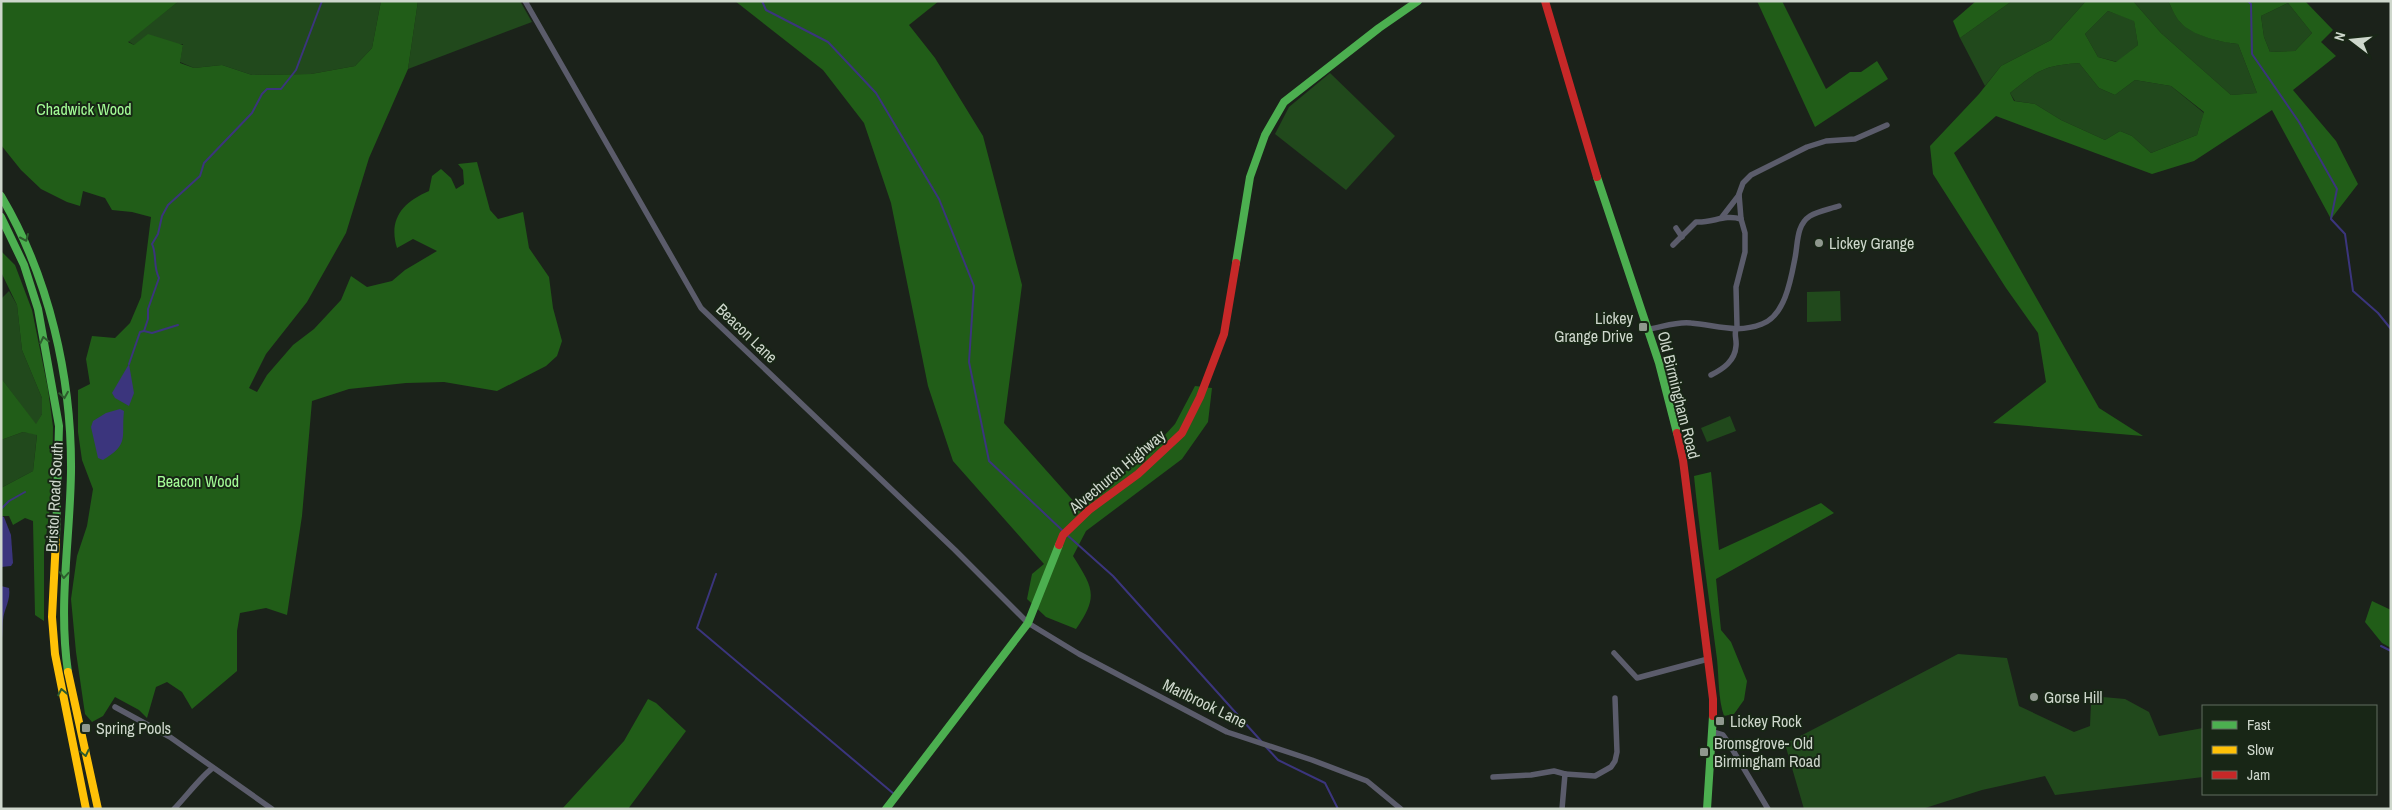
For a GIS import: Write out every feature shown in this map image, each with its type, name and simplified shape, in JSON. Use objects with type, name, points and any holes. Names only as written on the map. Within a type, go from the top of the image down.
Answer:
[{"type":"main road","name":"Alvechurch Highway","points":[[886,809],[1028,623],[1063,536],[1089,510],[1138,474],[1182,433],[1193,411],[1224,334],[1250,177],[1265,135],[1284,102],[1379,28],[1418,1]]},
{"type":"main road","name":"Old Birmingham Road","points":[[1545,1],[1606,204],[1649,329],[1675,420],[1683,460],[1713,699],[1714,732],[1706,809]]},
{"type":"main road","name":"Bristol Road South","points":[[1,196],[18,224],[35,264],[57,346],[71,444],[63,586],[65,642],[80,730],[98,809]]},
{"type":"main road","name":"Bristol Road South","points":[[1,217],[17,247],[38,309],[59,426],[59,490],[52,617],[55,654],[86,809]]},
{"type":"street","name":"Beacon Lane","points":[[525,1],[701,308],[955,550],[1028,623]]},
{"type":"street","points":[[1673,245],[1696,222],[1710,223],[1722,217],[1751,175],[1807,147],[1826,141],[1855,138],[1887,125]]},
{"type":"street","points":[[1711,375],[1723,369],[1732,359],[1736,347],[1734,331],[1737,326],[1736,287],[1745,252],[1745,234],[1741,220],[1739,194]]},
{"type":"street","points":[[1649,329],[1688,322],[1734,331],[1763,324],[1775,316],[1781,307],[1796,257],[1797,237],[1803,224],[1809,216],[1839,206]]},
{"type":"street","points":[[1722,217],[1741,220]]},
{"type":"street","points":[[1676,228],[1682,237]]},
{"type":"street","name":"Marlbrook Lane","points":[[1028,623],[1079,654],[1227,732],[1312,760],[1367,781],[1401,809]]},
{"type":"street","points":[[1614,653],[1637,678],[1708,659]]},
{"type":"street","points":[[1493,776],[1532,775],[1554,771],[1565,774],[1595,776],[1610,767],[1615,761],[1617,752],[1615,698]]},
{"type":"street","points":[[115,707],[170,737],[207,761],[213,768],[272,809]]},
{"type":"street","points":[[1714,732],[1723,735],[1728,742],[1768,809]]},
{"type":"street","points":[[174,809],[208,771],[213,768]]},
{"type":"street","points":[[1562,809],[1565,774]]},
{"type":"green space","name":"Beacon Wood","points":[[1,1],[179,1],[128,42],[134,45],[148,34],[183,45],[180,63],[194,68],[222,65],[252,75],[311,74],[355,66],[372,48],[381,1],[418,1],[408,69],[369,158],[346,233],[307,302],[266,354],[249,388],[257,392],[267,375],[293,345],[314,329],[341,300],[351,276],[367,287],[392,281],[405,270],[437,251],[413,239],[397,248],[395,228],[396,220],[405,206],[429,191],[432,176],[441,169],[451,178],[456,189],[464,184],[463,170],[458,164],[477,162],[490,210],[498,219],[523,212],[529,248],[549,277],[553,308],[562,341],[557,356],[546,366],[497,391],[444,382],[406,383],[349,389],[312,401],[302,516],[287,615],[266,608],[240,613],[237,631],[237,671],[192,709],[182,692],[167,682],[156,687],[147,718],[139,710],[115,697],[103,716],[92,722],[85,714],[71,599],[77,556],[87,526],[93,489],[82,460],[78,432],[78,390],[90,384],[86,359],[92,336],[115,338],[130,323],[141,297],[151,217],[132,212],[112,210],[105,198],[83,191],[80,206],[67,202],[41,189],[21,170],[1,145]]},
{"type":"green space","points":[[179,1],[381,1],[372,48],[355,66],[311,74],[252,75],[222,65],[194,68],[180,62],[183,44],[134,45],[128,41]]},
{"type":"green space","points":[[418,1],[520,1],[532,22],[408,69]]},
{"type":"green space","points":[[735,1],[939,1],[909,25],[935,58],[983,136],[1022,285],[1004,423],[1077,505],[1143,459],[1175,424],[1195,386],[1212,388],[1208,422],[1182,459],[1086,531],[1073,556],[1089,584],[1091,592],[1088,608],[1076,629],[1046,617],[1027,599],[1032,574],[1044,564],[953,461],[928,386],[891,203],[864,123],[823,70]]},
{"type":"green space","points":[[1757,1],[1782,1],[1826,89],[1850,72],[1861,72],[1877,61],[1888,79],[1815,127]]},
{"type":"green space","points":[[1976,1],[2012,1],[1960,38],[1953,21]]},
{"type":"green space","points":[[2012,1],[2086,1],[2051,40],[2001,66],[1985,86],[1960,38]]},
{"type":"green space","points":[[2086,1],[2133,1],[2161,33],[2231,95],[2257,93],[2238,44],[2199,35],[2185,27],[2178,20],[2168,1],[2305,1],[2333,30],[2321,42],[2336,56],[2293,90],[2336,141],[2358,184],[2331,219],[2272,110],[2194,161],[2152,174],[1996,116],[1954,153],[2099,408],[2143,436],[1993,423],[2046,382],[2038,333],[2006,288],[1933,174],[1930,146],[1979,94],[2001,66],[2051,40]],"holes":[[[2288,3],[2312,33],[2295,51],[2270,52],[2264,37],[2261,16]],[[2108,11],[2134,21],[2138,45],[2116,62],[2098,57],[2085,34]],[[2079,63],[2099,88],[2115,95],[2135,80],[2171,86],[2204,112],[2197,135],[2151,153],[2132,136],[2120,131],[2105,140],[2061,120],[2035,104],[2014,101],[2010,93],[2035,74],[2057,66]]]},
{"type":"green space","points":[[2133,1],[2168,1],[2175,15],[2185,27],[2215,40],[2238,44],[2257,93],[2231,95],[2161,33]]},
{"type":"green space","points":[[2288,3],[2312,33],[2295,51],[2270,52],[2264,37],[2261,16]]},
{"type":"green space","points":[[2108,11],[2134,20],[2138,45],[2117,62],[2098,57],[2085,34]]},
{"type":"green space","points":[[2079,63],[2099,88],[2115,95],[2135,80],[2171,86],[2204,113],[2197,135],[2151,153],[2132,136],[2120,131],[2105,140],[2061,120],[2035,104],[2015,101],[2010,93],[2042,70]]},
{"type":"green space","points":[[1330,73],[1395,136],[1346,190],[1275,134],[1289,107]]},
{"type":"green space","points":[[1,251],[15,265],[32,310],[48,389],[53,427],[52,491],[44,552],[44,621],[35,615],[33,521],[25,518],[13,525],[9,516],[1,516],[1,488],[33,471],[37,435],[23,432],[1,440],[1,378],[36,424],[42,414],[42,398],[22,350],[17,305],[1,272]]},
{"type":"green space","points":[[9,291],[17,305],[22,350],[42,398],[42,414],[36,425],[1,378],[1,299]]},
{"type":"green space","points":[[1840,291],[1841,321],[1807,322],[1807,292]]},
{"type":"green space","points":[[1730,416],[1736,431],[1707,442],[1701,428]]},
{"type":"green space","points":[[23,432],[37,434],[33,471],[1,488],[1,440]]},
{"type":"green space","points":[[1711,472],[1719,550],[1821,503],[1834,513],[1716,579],[1721,630],[1731,642],[1747,681],[1744,700],[1734,714],[1724,716],[1694,476]]},
{"type":"green space","points":[[2372,601],[2391,610],[2391,648],[2382,643],[2365,622]]},
{"type":"green space","points":[[1958,654],[2007,658],[2019,706],[2074,732],[2090,726],[2091,703],[2103,697],[2125,699],[2149,712],[2159,736],[2202,728],[2202,777],[2055,795],[2045,776],[1982,790],[1922,809],[1804,809],[1785,744]]},
{"type":"green space","points":[[648,699],[656,703],[686,731],[628,809],[562,809],[624,741]]},
{"type":"shaded area","points":[[129,364],[134,393],[129,406],[115,398],[112,393]]},
{"type":"shaded area","points":[[120,409],[124,411],[121,444],[103,460],[98,458],[91,427],[93,421],[106,413]]},
{"type":"shaded area","points":[[1,516],[4,517],[11,535],[13,563],[11,566],[1,567]]},
{"type":"shaded area","points":[[1,586],[9,588],[9,592],[1,645]]},
{"type":"waterway","points":[[129,364],[140,332],[144,331],[148,319],[148,309],[159,278],[152,244],[158,234],[162,216],[168,205],[200,176],[204,163],[252,113],[262,94],[267,89],[281,89],[296,70],[322,1]]},
{"type":"waterway","points":[[762,1],[766,10],[828,42],[876,93],[939,199],[974,286],[969,362],[989,461],[1063,531]]},
{"type":"waterway","points":[[2248,1],[2251,4],[2252,54],[2299,122],[2337,189],[2331,219],[2345,234],[2353,291],[2378,313],[2391,329]]},
{"type":"waterway","points":[[144,331],[152,333],[178,325]]},
{"type":"waterway","points":[[1,509],[9,501],[25,492]]},
{"type":"waterway","points":[[1066,534],[1113,576],[1262,742]]},
{"type":"waterway","points":[[716,574],[697,628],[894,794]]},
{"type":"waterway","points":[[2381,646],[2391,651]]},
{"type":"waterway","points":[[1266,747],[1278,760],[1325,783],[1338,809]]},
{"type":"traffic: fast","points":[[1236,263],[1250,177],[1265,135],[1284,102],[1379,28],[1418,1]]},
{"type":"traffic: fast","points":[[1597,177],[1659,363],[1677,433]]},
{"type":"traffic: fast","points":[[1,196],[18,227],[45,294],[62,365],[70,436],[71,472],[64,597],[65,647],[68,672]]},
{"type":"traffic: fast","points":[[1,217],[24,265],[38,309],[59,426],[56,539]]},
{"type":"traffic: fast","points":[[886,809],[1028,623],[1059,545]]},
{"type":"traffic: fast","points":[[1707,809],[1713,716]]},
{"type":"traffic: slow","points":[[56,539],[52,617],[55,654],[86,809]]},
{"type":"traffic: slow","points":[[68,672],[98,809]]},
{"type":"traffic: jam","points":[[1545,1],[1597,177]]},
{"type":"traffic: jam","points":[[1059,545],[1063,535],[1089,510],[1138,474],[1182,433],[1200,397],[1224,334],[1236,263]]},
{"type":"traffic: jam","points":[[1677,433],[1683,460],[1713,699],[1713,716]]},
{"type":"place","name":"Lickey Grange","points":[[1819,243]]},
{"type":"place","name":"Lickey Grange Drive","points":[[1643,327]]},
{"type":"place","name":"Gorse Hill","points":[[2034,697]]},
{"type":"place","name":"Lickey Rock","points":[[1720,721]]},
{"type":"place","name":"Spring Pools","points":[[86,728]]},
{"type":"place","name":"Bromsgrove- Old Birmingham Road","points":[[1704,752]]},
{"type":"park label","name":"Chadwick Wood","points":[[84,109]]}]
